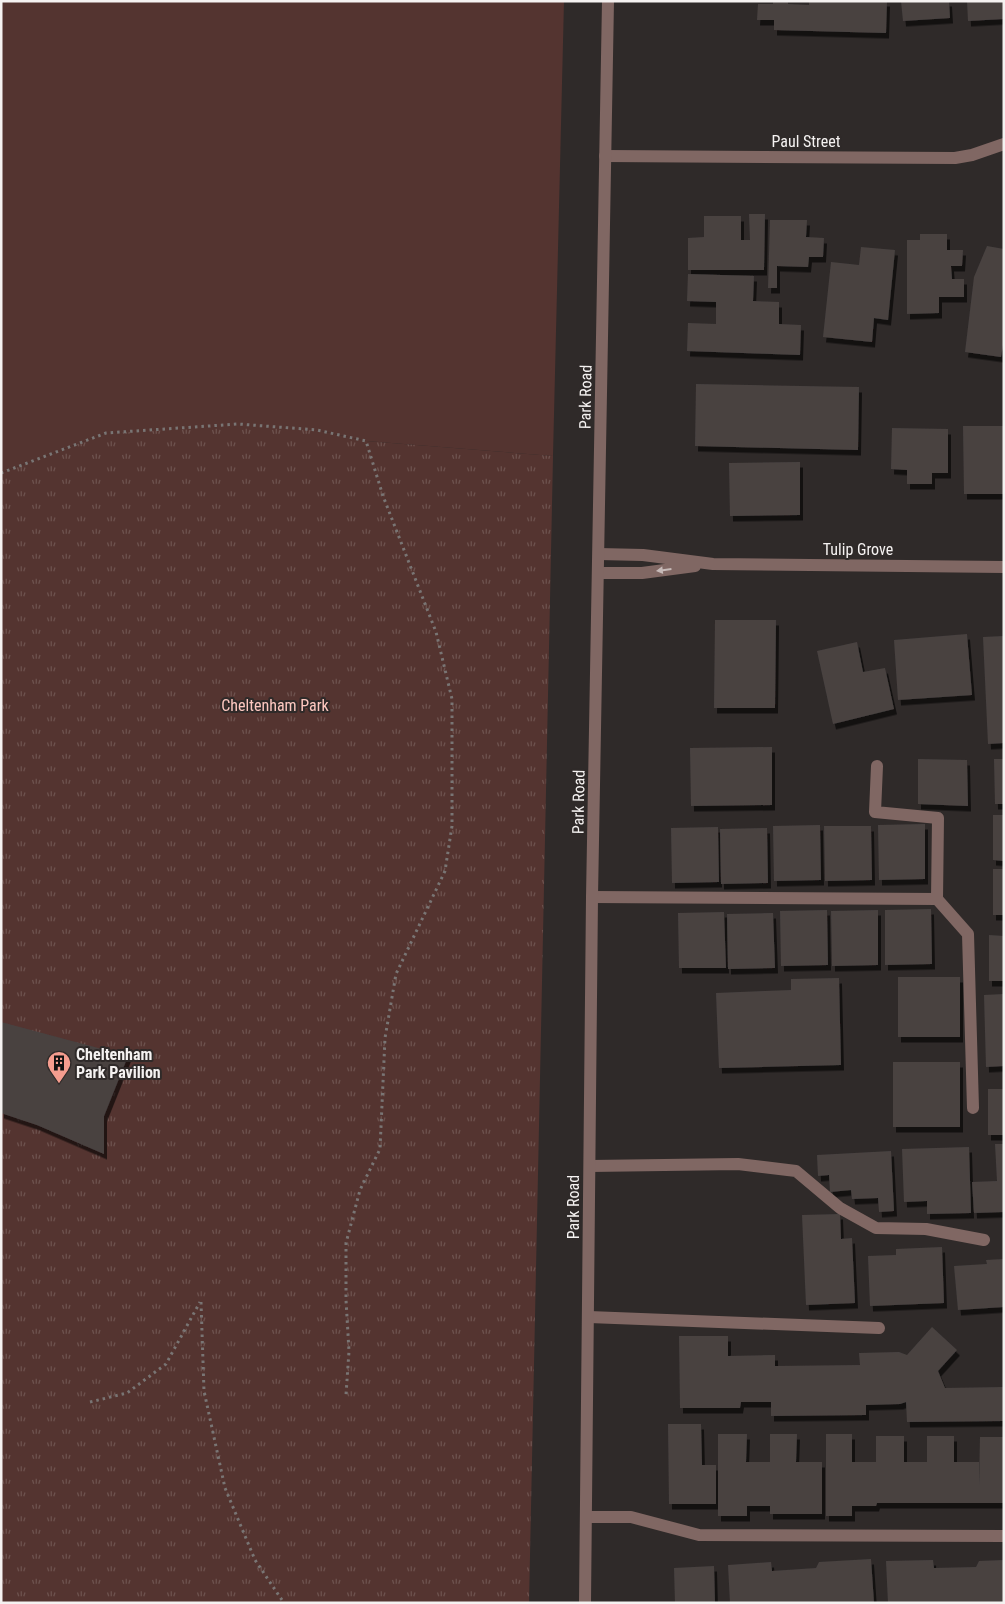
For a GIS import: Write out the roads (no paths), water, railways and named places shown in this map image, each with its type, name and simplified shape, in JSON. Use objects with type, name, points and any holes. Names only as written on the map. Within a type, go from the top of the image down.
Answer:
[{"type":"street","name":"Park Road","points":[[585,1603],[592,897],[608,1]]},
{"type":"street","name":"Paul Street","points":[[605,156],[948,158],[972,154],[1004,144]]},
{"type":"street","name":"Tulip Grove","points":[[599,554],[643,555],[713,564],[1004,567]]},
{"type":"street","name":"Tulip Grove","points":[[599,573],[642,573],[713,564]]},
{"type":"street","points":[[877,766],[875,812],[938,818],[937,899],[968,934],[973,1108]]},
{"type":"street","points":[[592,897],[937,899]]},
{"type":"street","points":[[590,1166],[738,1164],[796,1171],[840,1208],[876,1228],[926,1229],[984,1240]]},
{"type":"street","points":[[589,1317],[879,1328]]},
{"type":"street","points":[[586,1517],[631,1517],[699,1535],[1004,1536]]},
{"type":"place","name":"Cheltenham Park Pavilion","points":[[59,1084]]},
{"type":"park label","name":"Cheltenham Park","points":[[275,705]]}]
